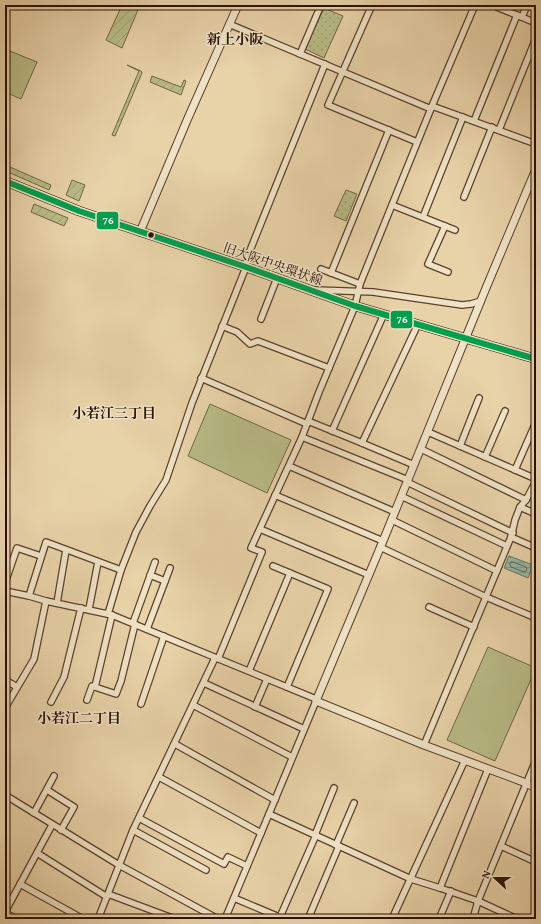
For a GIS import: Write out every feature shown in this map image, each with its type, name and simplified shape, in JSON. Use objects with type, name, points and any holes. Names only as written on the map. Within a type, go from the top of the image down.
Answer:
[{"type":"main road","name":"旧大阪中央環状線","points":[[5,181],[78,212],[246,267],[355,306],[536,360]]},
{"type":"street","points":[[140,232],[238,5]]},
{"type":"street","points":[[300,54],[321,5]]},
{"type":"street","points":[[372,5],[328,105],[417,142]]},
{"type":"street","points":[[98,919],[133,830],[217,658],[262,552],[252,548],[302,437],[318,392],[355,306],[360,284],[431,107],[475,5]]},
{"type":"street","points":[[492,5],[536,23]]},
{"type":"street","points":[[474,121],[520,16],[527,5]]},
{"type":"street","points":[[229,24],[431,107],[492,127],[536,144]]},
{"type":"street","points":[[499,130],[536,38]]},
{"type":"street","points":[[95,687],[121,570],[136,532],[166,480],[201,378],[246,267],[247,258],[325,64]]},
{"type":"street","points":[[423,217],[463,117]]},
{"type":"street","points":[[464,198],[492,127]]},
{"type":"street","points":[[331,272],[389,130]]},
{"type":"street","points":[[225,919],[402,496],[536,169]]},
{"type":"street","points":[[392,205],[455,230]]},
{"type":"street","points":[[445,226],[428,264],[448,272]]},
{"type":"street","points":[[321,269],[360,284]]},
{"type":"street","points":[[261,319],[277,278]]},
{"type":"street","points":[[310,290],[373,292],[462,304],[471,304],[481,301]]},
{"type":"street","points":[[332,431],[384,314]]},
{"type":"street","points":[[362,442],[418,324]]},
{"type":"street","points":[[222,326],[237,332],[250,344],[258,341],[328,368]]},
{"type":"street","points":[[201,378],[308,422],[362,442],[414,465]]},
{"type":"street","points":[[460,446],[479,398]]},
{"type":"street","points":[[485,457],[505,412]]},
{"type":"street","points":[[515,470],[536,422]]},
{"type":"street","points":[[424,745],[512,535],[515,520],[520,507],[526,500],[536,480],[428,432]]},
{"type":"street","points":[[302,437],[408,481],[536,548]]},
{"type":"street","points":[[421,449],[526,500]]},
{"type":"street","points":[[289,466],[395,512]]},
{"type":"street","points":[[275,496],[382,544],[486,597],[536,618]]},
{"type":"street","points":[[402,496],[507,546]]},
{"type":"street","points":[[520,507],[536,514]]},
{"type":"street","points":[[392,520],[497,571]]},
{"type":"street","points":[[260,529],[369,575]]},
{"type":"street","points":[[29,596],[46,542],[121,570]]},
{"type":"street","points":[[5,583],[17,548],[41,556]]},
{"type":"street","points":[[57,603],[66,550]]},
{"type":"street","points":[[89,610],[98,562]]},
{"type":"street","points":[[87,700],[92,686],[116,694],[121,681],[134,624],[155,562]]},
{"type":"street","points":[[273,566],[328,590],[288,687]]},
{"type":"street","points":[[147,629],[170,568]]},
{"type":"street","points":[[249,671],[290,573]]},
{"type":"street","points":[[150,575],[165,581]]},
{"type":"street","points":[[5,591],[110,614],[424,745],[536,788]]},
{"type":"street","points":[[5,708],[34,659],[46,601]]},
{"type":"street","points":[[429,606],[474,627]]},
{"type":"street","points":[[51,702],[64,677],[81,608]]},
{"type":"street","points":[[141,704],[164,636]]},
{"type":"street","points":[[255,707],[267,679]]},
{"type":"street","points":[[5,680],[17,687]]},
{"type":"street","points":[[204,683],[304,729]]},
{"type":"street","points":[[194,705],[292,757]]},
{"type":"street","points":[[174,744],[275,800]]},
{"type":"street","points":[[392,919],[465,760]]},
{"type":"street","points":[[473,919],[478,902],[536,760]]},
{"type":"street","points":[[440,888],[488,769]]},
{"type":"street","points":[[34,813],[54,776]]},
{"type":"street","points":[[159,777],[261,833]]},
{"type":"street","points":[[234,898],[282,918],[334,788]]},
{"type":"street","points":[[47,790],[74,807],[61,830]]},
{"type":"street","points":[[5,795],[119,865],[218,919]]},
{"type":"street","points":[[308,919],[354,803]]},
{"type":"street","points":[[269,814],[411,879],[450,891],[517,919]]},
{"type":"street","points":[[140,818],[224,864],[228,857],[247,866]]},
{"type":"street","points":[[17,919],[5,912],[52,824]]},
{"type":"street","points":[[133,830],[206,870]]},
{"type":"street","points":[[501,846],[536,862]]},
{"type":"street","points":[[37,853],[107,895],[175,919]]},
{"type":"street","points":[[20,884],[83,919]]},
{"type":"street","points":[[439,919],[450,891]]},
{"type":"green space","points":[[122,5],[140,5],[122,48],[106,40]]},
{"type":"green space","points":[[324,8],[343,16],[324,58],[305,49]]},
{"type":"green space","points":[[5,49],[37,62],[21,99],[5,92]]},
{"type":"green space","points":[[127,65],[141,71],[142,73],[115,136],[112,135],[139,71]]},
{"type":"green space","points":[[152,76],[181,87],[184,80],[186,81],[181,95],[150,82]]},
{"type":"green space","points":[[10,167],[51,185],[49,190],[8,172]]},
{"type":"green space","points":[[72,180],[85,185],[79,201],[66,195]]},
{"type":"green space","points":[[346,190],[357,194],[346,221],[334,216]]},
{"type":"green space","points":[[34,204],[68,218],[64,226],[31,212]]},
{"type":"green space","points":[[210,404],[291,440],[267,493],[188,456]]},
{"type":"green space","points":[[488,647],[536,668],[495,761],[447,740]]},
{"type":"water","points":[[509,556],[533,565],[528,578],[504,568]]},
{"type":"transit line","name":"76","points":[[5,181],[79,211],[246,267],[355,306],[536,359]]},
{"type":"district","name":"新上小阪","points":[[235,39]]},
{"type":"district","name":"小若江三丁目","points":[[114,413]]},
{"type":"district","name":"小若江二丁目","points":[[79,718]]}]
